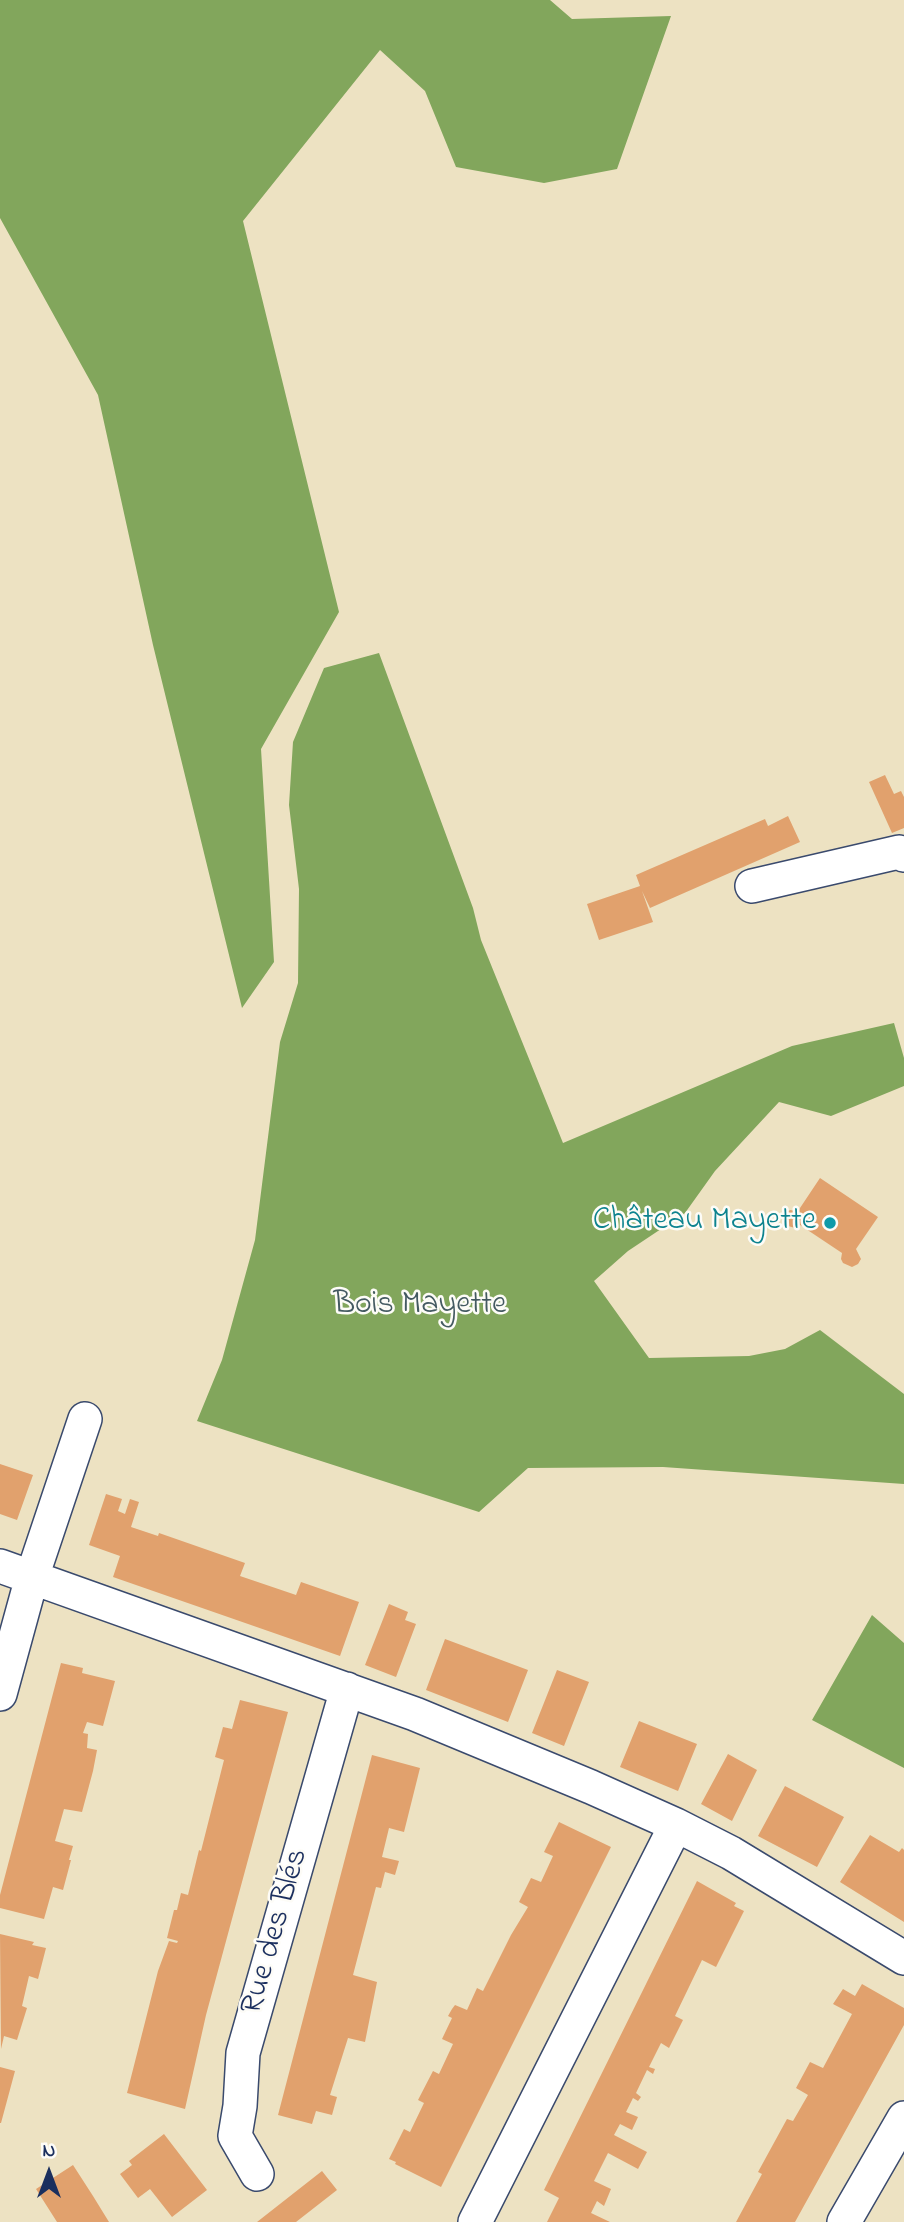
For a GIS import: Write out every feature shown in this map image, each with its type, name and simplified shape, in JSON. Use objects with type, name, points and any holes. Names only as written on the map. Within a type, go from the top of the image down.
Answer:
[{"type":"street","points":[[752,886],[899,852],[904,855]]},
{"type":"street","points":[[0,1694],[32,1577],[85,1419]]},
{"type":"street","points":[[0,1566],[415,1714],[676,1825],[753,1866],[904,1958]]},
{"type":"street","name":"Rue des Blés","points":[[257,2174],[235,2136],[243,2053],[347,1689]]},
{"type":"street","points":[[475,2222],[676,1825]]},
{"type":"street","points":[[844,2222],[904,2118]]},
{"type":"green space","points":[[0,0],[550,0],[572,19],[671,16],[617,169],[544,183],[456,167],[425,91],[380,50],[243,221],[339,612],[261,749],[274,962],[242,1008],[153,645],[98,395],[0,218]]},
{"type":"green space","name":"Bois Mayette","points":[[379,653],[473,908],[481,940],[563,1143],[792,1046],[894,1023],[904,1058],[904,1086],[831,1116],[779,1102],[715,1171],[685,1213],[628,1251],[594,1281],[649,1358],[749,1356],[785,1349],[820,1330],[904,1394],[904,1484],[663,1467],[528,1468],[479,1512],[197,1421],[222,1360],[255,1240],[280,1042],[298,983],[299,889],[289,805],[293,742],[324,668]]},
{"type":"green space","points":[[872,1615],[904,1643],[904,1768],[812,1720]]},
{"type":"building","points":[[885,775],[894,794],[901,791],[904,797],[904,828],[892,833],[869,782]]},
{"type":"building","points":[[788,816],[800,842],[650,908],[642,891],[653,922],[599,940],[587,904],[640,886],[636,875],[765,819],[768,826]]},
{"type":"building","name":"Château Mayette","points":[[820,1178],[878,1217],[856,1249],[861,1259],[852,1267],[843,1263],[842,1253],[800,1225],[795,1228],[788,1226],[785,1221],[786,1213],[790,1210],[798,1211]]},
{"type":"building","points":[[0,1464],[33,1475],[17,1520],[0,1514]]},
{"type":"building","points":[[106,1494],[122,1499],[118,1511],[125,1514],[130,1499],[139,1502],[131,1527],[158,1536],[159,1533],[245,1563],[240,1576],[296,1595],[301,1582],[359,1602],[340,1656],[113,1577],[120,1556],[89,1545]]},
{"type":"building","points":[[389,1604],[408,1612],[405,1620],[416,1624],[396,1677],[365,1665]]},
{"type":"building","points":[[445,1639],[528,1670],[508,1722],[426,1690]]},
{"type":"building","points":[[61,1663],[83,1668],[82,1673],[115,1681],[103,1726],[87,1722],[83,1733],[88,1734],[87,1748],[97,1750],[93,1771],[82,1812],[64,1809],[55,1841],[73,1846],[71,1860],[63,1890],[53,1887],[44,1919],[0,1908],[0,1895]]},
{"type":"building","points":[[557,1670],[589,1682],[564,1746],[532,1733]]},
{"type":"building","points":[[240,1700],[288,1712],[206,2015],[185,2109],[127,2093],[158,1971],[169,1941],[178,1941],[167,1938],[181,1893],[188,1895],[199,1850],[201,1851],[224,1760],[215,1757],[223,1727],[232,1729]]},
{"type":"building","points":[[639,1721],[697,1744],[678,1791],[620,1767]]},
{"type":"building","points":[[728,1754],[757,1770],[732,1821],[701,1804]]},
{"type":"building","points":[[372,1755],[420,1768],[404,1832],[389,1828],[382,1857],[399,1861],[395,1875],[385,1872],[381,1888],[376,1887],[353,1975],[377,1982],[365,2042],[348,2038],[330,2095],[337,2097],[332,2115],[316,2111],[312,2124],[278,2115]]},
{"type":"building","points":[[785,1786],[844,1817],[817,1867],[758,1836]]},
{"type":"building","points":[[559,1822],[611,1847],[441,2187],[389,2159],[404,2129],[410,2132],[424,2103],[418,2100],[433,2071],[439,2074],[453,2044],[442,2039],[452,2018],[448,2016],[455,2005],[467,2010],[477,1988],[483,1991],[528,1907],[519,1902],[531,1878],[541,1882],[553,1856],[544,1852]]},
{"type":"building","points":[[870,1835],[899,1852],[902,1848],[904,1850],[904,1922],[840,1882]]},
{"type":"building","points":[[697,1881],[736,1903],[734,1906],[744,1911],[716,1967],[702,1960],[675,2016],[683,2020],[669,2048],[661,2043],[649,2067],[655,2069],[653,2074],[647,2070],[636,2093],[641,2097],[638,2101],[633,2098],[626,2112],[638,2117],[632,2130],[620,2124],[614,2135],[647,2152],[638,2169],[608,2153],[594,2181],[611,2189],[604,2206],[597,2201],[591,2213],[610,2222],[547,2222],[559,2198],[544,2190]]},
{"type":"building","points":[[0,1934],[34,1942],[32,1945],[46,1948],[38,1979],[29,1976],[22,2006],[27,2008],[17,2040],[4,2036],[1,2049]]},
{"type":"building","points":[[862,1984],[904,2008],[904,2025],[795,2222],[736,2222],[762,2174],[758,2172],[787,2119],[793,2121],[808,2095],[796,2088],[810,2062],[823,2068],[852,2014],[833,2004],[843,1989],[855,1996]]},
{"type":"building","points":[[0,2067],[15,2071],[1,2123],[0,2123]]},
{"type":"building","points":[[164,2134],[207,2190],[172,2217],[150,2189],[138,2198],[120,2174],[132,2165],[129,2161]]},
{"type":"building","points":[[73,2165],[109,2222],[57,2222],[36,2189]]},
{"type":"building","points":[[322,2171],[337,2190],[296,2222],[257,2222]]},
{"type":"place","name":"Château Mayette","points":[[830,1223]]}]
